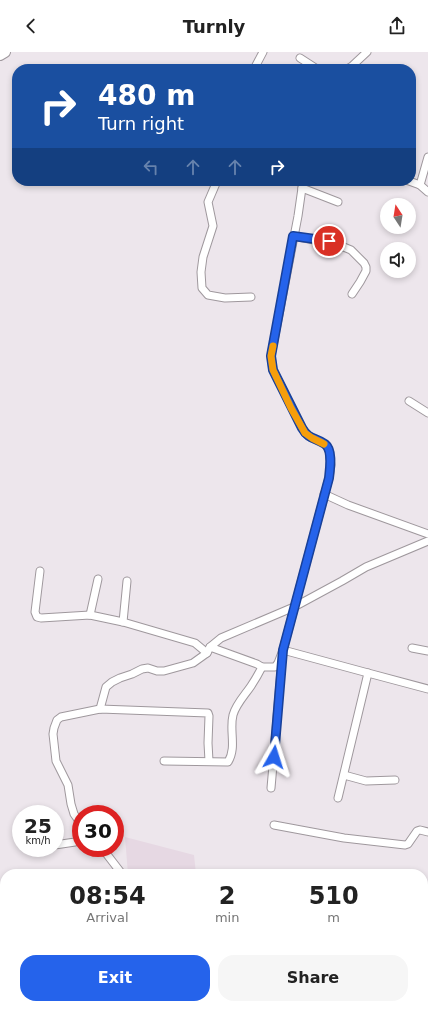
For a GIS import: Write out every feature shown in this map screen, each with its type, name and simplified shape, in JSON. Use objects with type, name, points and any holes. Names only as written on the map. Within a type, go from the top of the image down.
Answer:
[{"type":"main road","points":[[0,55],[5,52]]},
{"type":"street","points":[[257,64],[264,52]]},
{"type":"street","points":[[354,64],[367,52]]},
{"type":"street","points":[[300,58],[309,64]]},
{"type":"street","points":[[420,185],[428,157]]},
{"type":"street","points":[[416,184],[428,192]]},
{"type":"street","points":[[214,186],[208,202],[213,226],[203,257],[201,272],[202,288],[208,295],[225,298],[251,297]]},
{"type":"street","points":[[40,571],[35,612],[36,617],[90,615],[123,622],[195,643],[208,650],[257,664],[262,667],[275,667],[278,663],[283,650],[329,478],[331,465],[329,450],[326,445],[305,433],[273,370],[271,356],[298,216],[302,186]]},
{"type":"street","points":[[306,186],[338,202]]},
{"type":"street","points":[[293,236],[329,241],[350,250],[364,263],[366,271],[352,294]]},
{"type":"street","points":[[409,401],[428,413]]},
{"type":"street","points":[[324,494],[348,505],[428,534]]},
{"type":"street","points":[[100,709],[106,687],[112,682],[142,669],[148,668],[157,671],[164,671],[193,663],[221,638],[294,607],[366,567],[428,541]]},
{"type":"street","points":[[90,615],[98,579]]},
{"type":"street","points":[[123,622],[127,581]]},
{"type":"street","points":[[412,648],[428,651]]},
{"type":"street","points":[[283,650],[428,689]]},
{"type":"street","points":[[270,788],[283,650]]},
{"type":"street","points":[[164,761],[228,762],[231,757],[233,747],[232,723],[235,709],[253,684],[262,667]]},
{"type":"street","points":[[338,798],[368,673]]},
{"type":"street","points":[[72,807],[68,785],[56,761],[54,745],[54,728],[57,720],[61,717],[100,709],[208,713],[209,761]]},
{"type":"street","points":[[344,775],[366,781],[395,780]]},
{"type":"street","points":[[274,825],[344,838],[405,845],[408,844],[417,831],[420,830],[428,832]]},
{"type":"street","points":[[109,857],[118,869]]},
{"type":"shaded area","points":[[125,837],[194,855],[195,869],[128,869]]},
{"type":"slow traffic","points":[[273,346],[271,356],[273,370],[291,408],[305,433],[324,444]]},
{"type":"route","points":[[274,757],[283,650],[329,478],[331,465],[329,450],[326,445],[312,438],[305,433],[302,428],[273,370],[271,356],[293,236],[329,241]]}]
